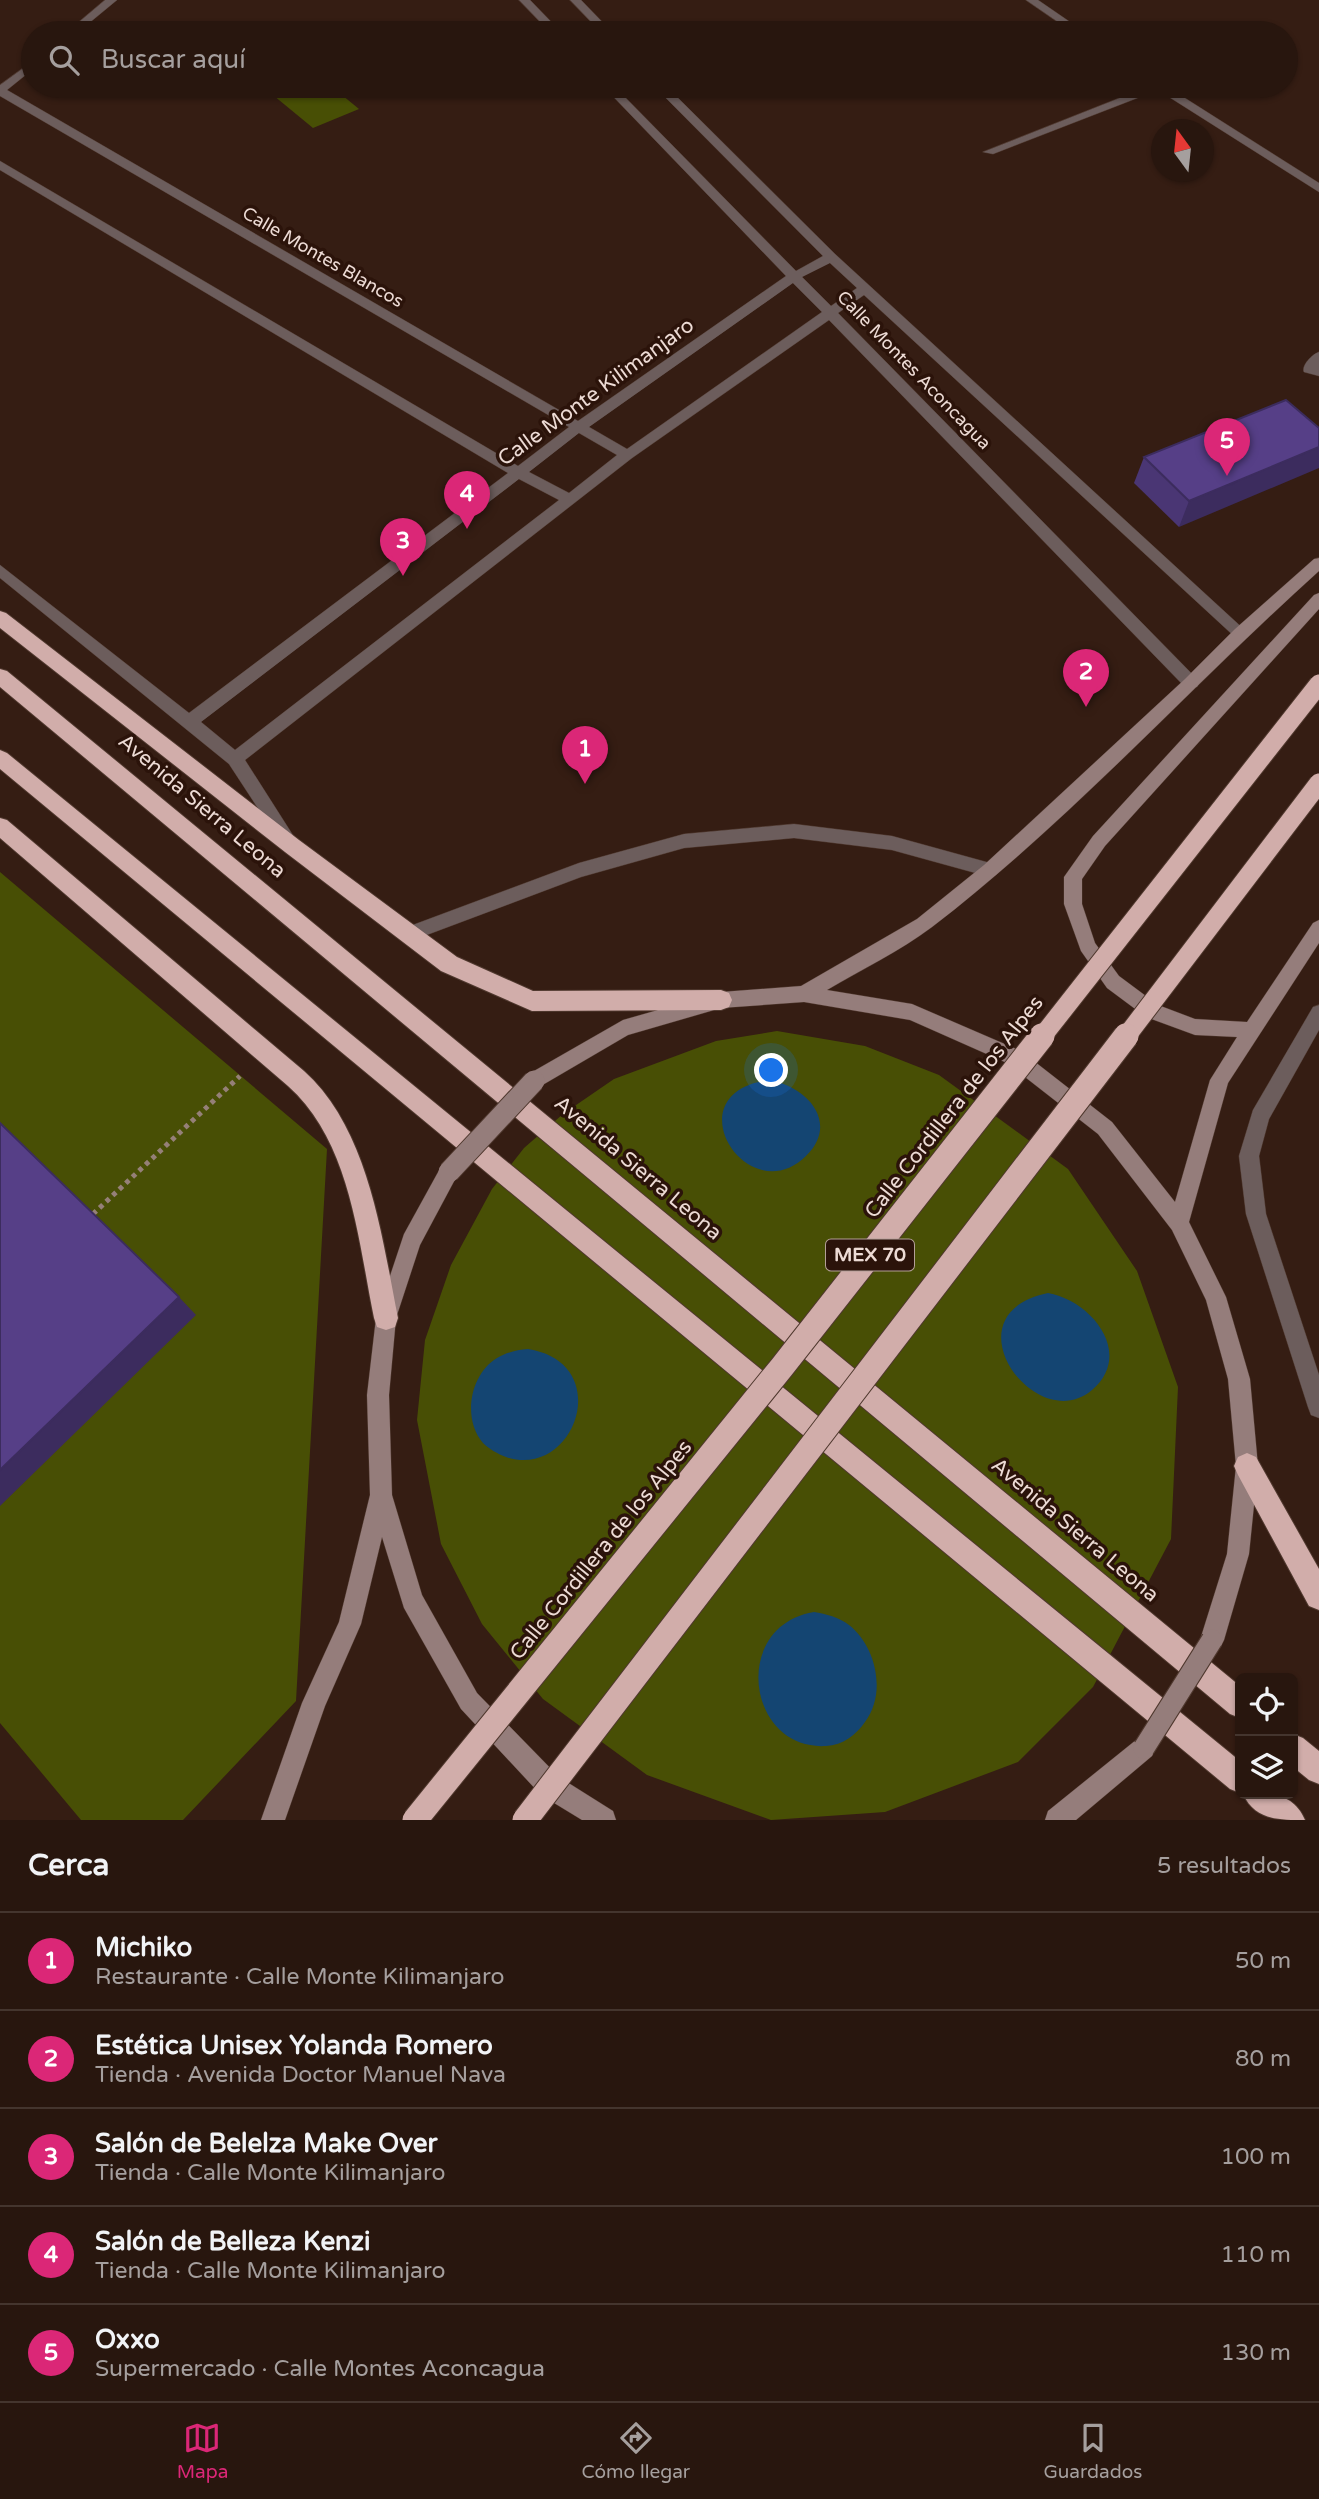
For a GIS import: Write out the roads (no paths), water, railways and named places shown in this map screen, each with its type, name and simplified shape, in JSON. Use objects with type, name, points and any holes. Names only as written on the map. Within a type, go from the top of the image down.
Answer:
[{"type":"highway","points":[[0,618],[292,846],[449,964],[532,1001],[721,1000]]},
{"type":"highway","name":"Avenida Sierra Leona","points":[[0,676],[1235,1700]]},
{"type":"highway","name":"Calle Cordillera de los Alpes","points":[[415,1820],[774,1378],[1319,684]]},
{"type":"highway","points":[[0,758],[1235,1775]]},
{"type":"highway","name":"MEX 70","points":[[525,1820],[843,1409],[1319,783]]},
{"type":"highway","points":[[0,826],[264,1055],[306,1088],[337,1134],[359,1196],[386,1318]]},
{"type":"highway","points":[[1247,1466],[1319,1596]]},
{"type":"highway","points":[[1298,1752],[1319,1770]]},
{"type":"highway","points":[[1264,1799],[1290,1820]]},
{"type":"main road","points":[[804,995],[923,924],[990,870],[1191,683],[1240,633],[1317,570]]},
{"type":"main road","points":[[1250,1030],[1195,1027],[1152,1011],[1113,982],[1087,946],[1073,904],[1073,877],[1099,841],[1319,599]]},
{"type":"main road","points":[[1179,1223],[1219,1080],[1319,929]]},
{"type":"main road","points":[[604,1820],[550,1786],[469,1701],[412,1600],[381,1495],[378,1395],[386,1318],[411,1241],[449,1172],[534,1081],[623,1028],[721,1000],[804,995],[912,1012],[1014,1057],[1105,1128],[1179,1223],[1216,1297],[1239,1379],[1247,1466],[1238,1554],[1212,1640],[1144,1748],[1057,1820]]},
{"type":"main road","points":[[273,1820],[314,1703],[350,1624],[381,1495]]},
{"type":"street","points":[[86,21],[112,0]]},
{"type":"street","points":[[524,0],[545,21]]},
{"type":"street","points":[[575,0],[596,21]]},
{"type":"street","points":[[1031,0],[1063,21]]},
{"type":"street","points":[[0,91],[21,74]]},
{"type":"street","name":"Calle Montes Blancos","points":[[0,91],[627,455]]},
{"type":"street","name":"Calle Montes Aconcagua","points":[[620,98],[1191,683]]},
{"type":"street","name":"Calle Montes Aconcagua","points":[[672,98],[831,257],[1240,633]]},
{"type":"street","points":[[989,152],[1128,98]]},
{"type":"street","points":[[1178,98],[1319,188]]},
{"type":"street","points":[[0,165],[519,473],[569,499]]},
{"type":"street","name":"Calle Monte Kilimanjaro","points":[[191,721],[580,426],[793,277],[831,257]]},
{"type":"street","points":[[235,759],[627,455],[865,288]]},
{"type":"street","points":[[1319,356],[1309,369],[1319,372]]},
{"type":"street","name":"Avenida Sierra Leona","points":[[0,570],[235,759],[292,846]]},
{"type":"street","points":[[408,934],[579,870],[684,841],[794,831],[892,843],[990,870]]},
{"type":"street","points":[[1319,1013],[1260,1116],[1249,1156],[1256,1214],[1319,1408]]},
{"type":"water","points":[[769,1080],[796,1090],[814,1108],[819,1119],[820,1131],[816,1144],[806,1156],[784,1170],[762,1170],[743,1160],[729,1144],[722,1125],[725,1105],[740,1089]]},
{"type":"water","points":[[1048,1293],[1079,1306],[1092,1317],[1102,1330],[1108,1345],[1109,1360],[1104,1375],[1092,1390],[1070,1400],[1047,1398],[1026,1386],[1010,1367],[1002,1346],[1004,1324],[1018,1305]]},
{"type":"water","points":[[528,1349],[555,1359],[571,1375],[578,1395],[576,1417],[566,1437],[551,1452],[530,1460],[506,1457],[485,1445],[476,1433],[471,1410],[475,1386],[488,1365],[505,1354]]},
{"type":"water","points":[[814,1612],[841,1620],[858,1634],[872,1657],[877,1684],[872,1710],[861,1727],[843,1741],[826,1746],[799,1742],[779,1729],[765,1709],[759,1686],[760,1662],[769,1640],[787,1622]]},
{"type":"place","name":"Oxxo","points":[[1227,476]]},
{"type":"place","name":"Salón de Belleza Kenzi","points":[[467,529]]},
{"type":"place","name":"Salón de Belelza Make Over","points":[[403,576]]},
{"type":"place","name":"Estética Unisex Yolanda Romero","points":[[1086,707]]},
{"type":"place","name":"Michiko","points":[[585,784]]}]
